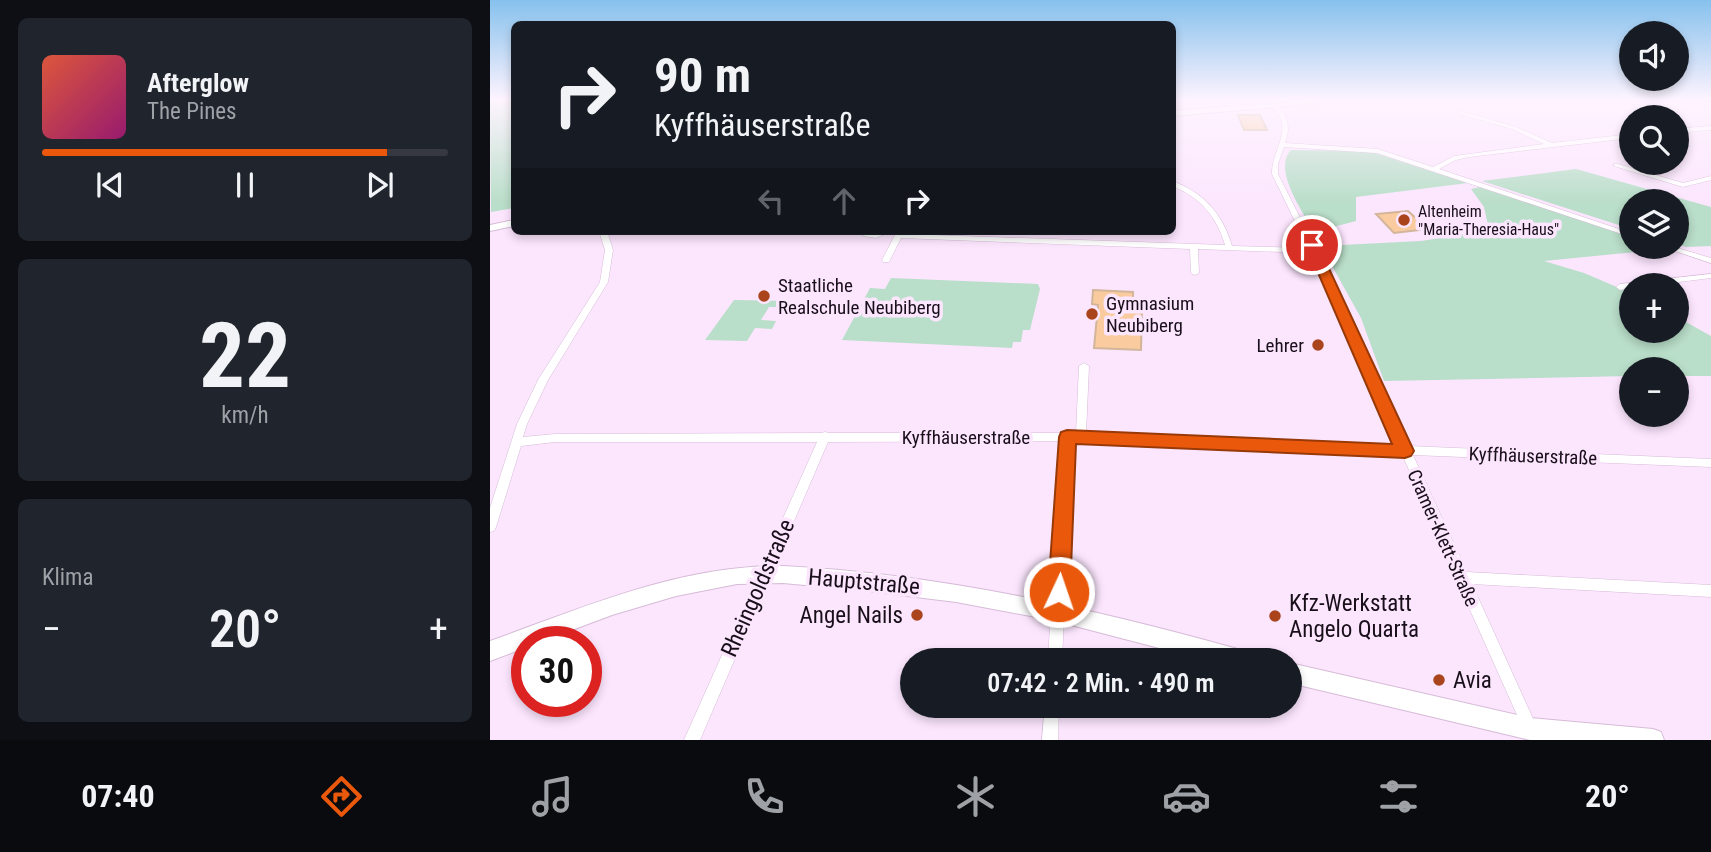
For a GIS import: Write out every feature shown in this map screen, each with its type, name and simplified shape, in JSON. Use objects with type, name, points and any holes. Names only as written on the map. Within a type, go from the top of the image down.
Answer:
[{"type":"street","name":"Cramer-Klett-Straße","points":[[1287,135],[1284,145],[1275,158],[1275,174],[1315,251],[1532,734]]},
{"type":"street","points":[[1528,135],[1551,145]]},
{"type":"street","points":[[1434,169],[1454,158],[1469,155],[1619,137]]},
{"type":"street","points":[[1284,145],[1369,149],[1619,231]]},
{"type":"street","points":[[1616,165],[1683,186],[1711,178]]},
{"type":"street","points":[[1176,185],[1195,194],[1213,210],[1226,232],[1229,247]]},
{"type":"street","points":[[490,228],[511,224]]},
{"type":"street","points":[[490,527],[516,442],[543,380],[604,282],[609,250],[604,235]]},
{"type":"street","points":[[886,260],[899,235]]},
{"type":"street","points":[[924,235],[1315,251]]},
{"type":"street","points":[[1194,246],[1195,273]]},
{"type":"street","points":[[1689,254],[1711,261]]},
{"type":"street","points":[[1689,279],[1711,276]]},
{"type":"street","points":[[1056,648],[1074,437],[1084,366]]},
{"type":"street","name":"Rheingoldstraße","points":[[692,740],[825,436]]},
{"type":"street","name":"Kyffhäuserstraße","points":[[516,442],[535,438],[1074,437],[1711,463]]},
{"type":"street","name":"Hauptstraße","points":[[490,651],[653,595],[736,576],[764,574],[922,587],[1058,610],[1197,648]]},
{"type":"street","points":[[1461,578],[1711,591]]},
{"type":"street","points":[[1302,676],[1532,734],[1653,740]]},
{"type":"street","points":[[1049,740],[1051,718]]},
{"type":"green space","points":[[490,135],[511,135],[511,209],[491,212]]},
{"type":"green space","points":[[1291,150],[1369,151],[1468,183],[1356,197],[1356,221],[1314,232],[1287,179],[1286,158]]},
{"type":"green space","points":[[1576,169],[1647,189],[1619,189],[1619,225],[1482,181]]},
{"type":"green space","points":[[1480,187],[1619,233],[1619,254],[1544,261],[1584,273],[1619,288],[1619,343],[1689,343],[1689,324],[1711,336],[1711,376],[1689,376],[1689,357],[1619,357],[1619,376],[1384,381],[1361,318],[1321,246],[1421,241],[1489,230],[1484,207],[1471,189]]},
{"type":"green space","points":[[1689,201],[1711,207],[1711,246],[1689,247]]},
{"type":"green space","points":[[891,278],[1038,284],[1040,289],[1030,330],[1023,330],[1021,342],[1013,342],[1012,348],[842,340],[870,288],[885,289]]},
{"type":"green space","points":[[734,300],[789,301],[786,307],[769,307],[761,320],[776,321],[772,329],[755,328],[747,341],[705,340]]},
{"type":"building","name":"Altenheim \"Maria-Theresia-Haus\"","points":[[1408,211],[1428,229],[1394,233],[1376,214]]},
{"type":"building","points":[[1093,290],[1133,292],[1133,306],[1142,307],[1141,350],[1094,348],[1098,305],[1092,304]]},
{"type":"place","name":"Altenheim \"Maria-Theresia-Haus\"","points":[[1404,220]]},
{"type":"place","name":"Staatliche Realschule Neubiberg","points":[[764,296]]},
{"type":"place","name":"Gymnasium Neubiberg","points":[[1092,314]]},
{"type":"place","name":"Lehrer","points":[[1318,345]]},
{"type":"place","name":"Angel Nails","points":[[917,615]]},
{"type":"place","name":"Kfz-Werkstatt Angelo Quarta","points":[[1275,616]]},
{"type":"place","name":"Avia","points":[[1439,680]]},
{"type":"route","points":[[1059,592],[1067,437],[1405,451],[1312,245]]}]
